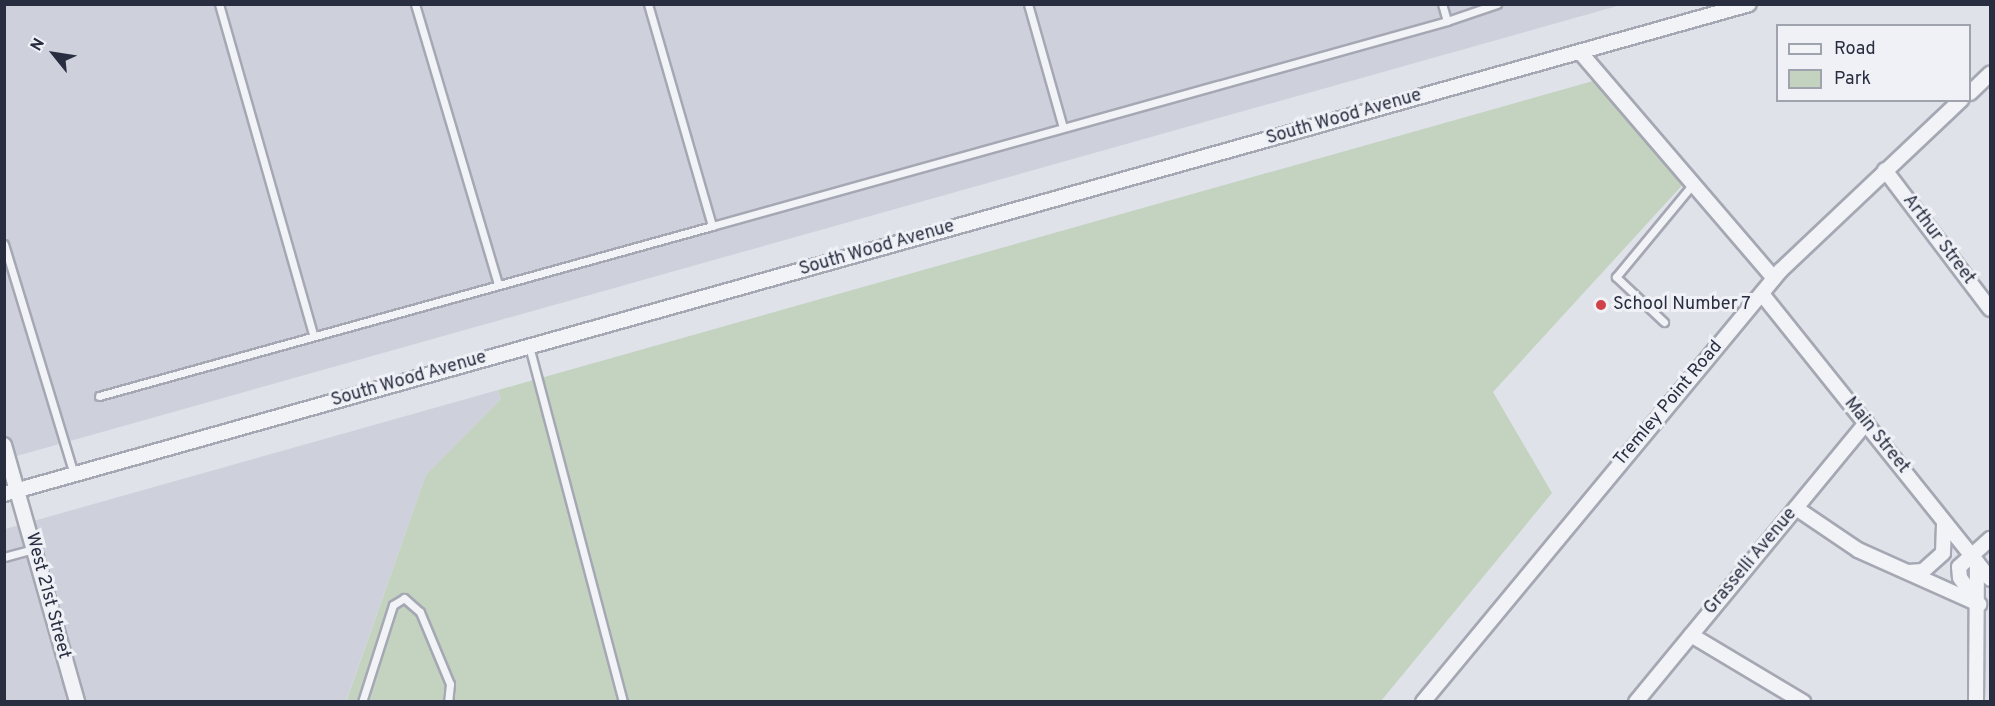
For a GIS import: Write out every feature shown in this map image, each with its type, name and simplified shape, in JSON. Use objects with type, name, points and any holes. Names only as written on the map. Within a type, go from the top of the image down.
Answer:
[{"type":"street","name":"South Wood Avenue","points":[[11,492],[1749,4]]},
{"type":"street","points":[[1580,52],[1774,278]]},
{"type":"street","points":[[1971,92],[1990,74]]},
{"type":"street","name":"Tremley Point Road","points":[[1423,702],[1774,278],[1959,102]]},
{"type":"street","name":"Arthur Street","points":[[1885,170],[1990,309]]},
{"type":"street","name":"Main Street","points":[[1762,294],[1990,579]]},
{"type":"street","name":"Grasselli Avenue","points":[[1636,702],[1866,423]]},
{"type":"street","name":"West 21st Street","points":[[4,445],[11,492],[34,549],[76,702]]},
{"type":"street","points":[[1796,508],[1858,550],[1979,604]]},
{"type":"street","points":[[1906,572],[1923,571],[1943,553],[1944,520]]},
{"type":"street","points":[[1979,604],[1958,572],[1990,539]]},
{"type":"street","points":[[1974,558],[1979,604],[1976,702]]},
{"type":"street","points":[[1691,635],[1803,702]]},
{"type":"lane","points":[[219,4],[313,335]]},
{"type":"lane","points":[[415,4],[498,285]]},
{"type":"lane","points":[[648,4],[712,226]]},
{"type":"lane","points":[[1028,4],[1062,124]]},
{"type":"lane","points":[[1442,4],[1447,21]]},
{"type":"lane","points":[[99,396],[712,226],[1062,124],[1447,21],[1497,4]]},
{"type":"lane","points":[[1664,322],[1616,277],[1693,184]]},
{"type":"lane","points":[[4,244],[74,474]]},
{"type":"lane","points":[[529,346],[623,702]]},
{"type":"lane","points":[[4,557],[34,549]]},
{"type":"lane","points":[[362,702],[393,604],[404,598],[420,612],[450,684],[448,702]]},
{"type":"shaded area","points":[[5,5],[1621,5],[6,459]]},
{"type":"shaded area","points":[[498,390],[501,399],[426,475],[346,701],[5,702],[5,529]]},
{"type":"green space","points":[[1600,79],[1687,180],[1493,392],[1552,493],[1381,701],[346,702],[426,475],[501,399],[498,390]]},
{"type":"place","name":"School Number 7","points":[[1601,305]]}]
